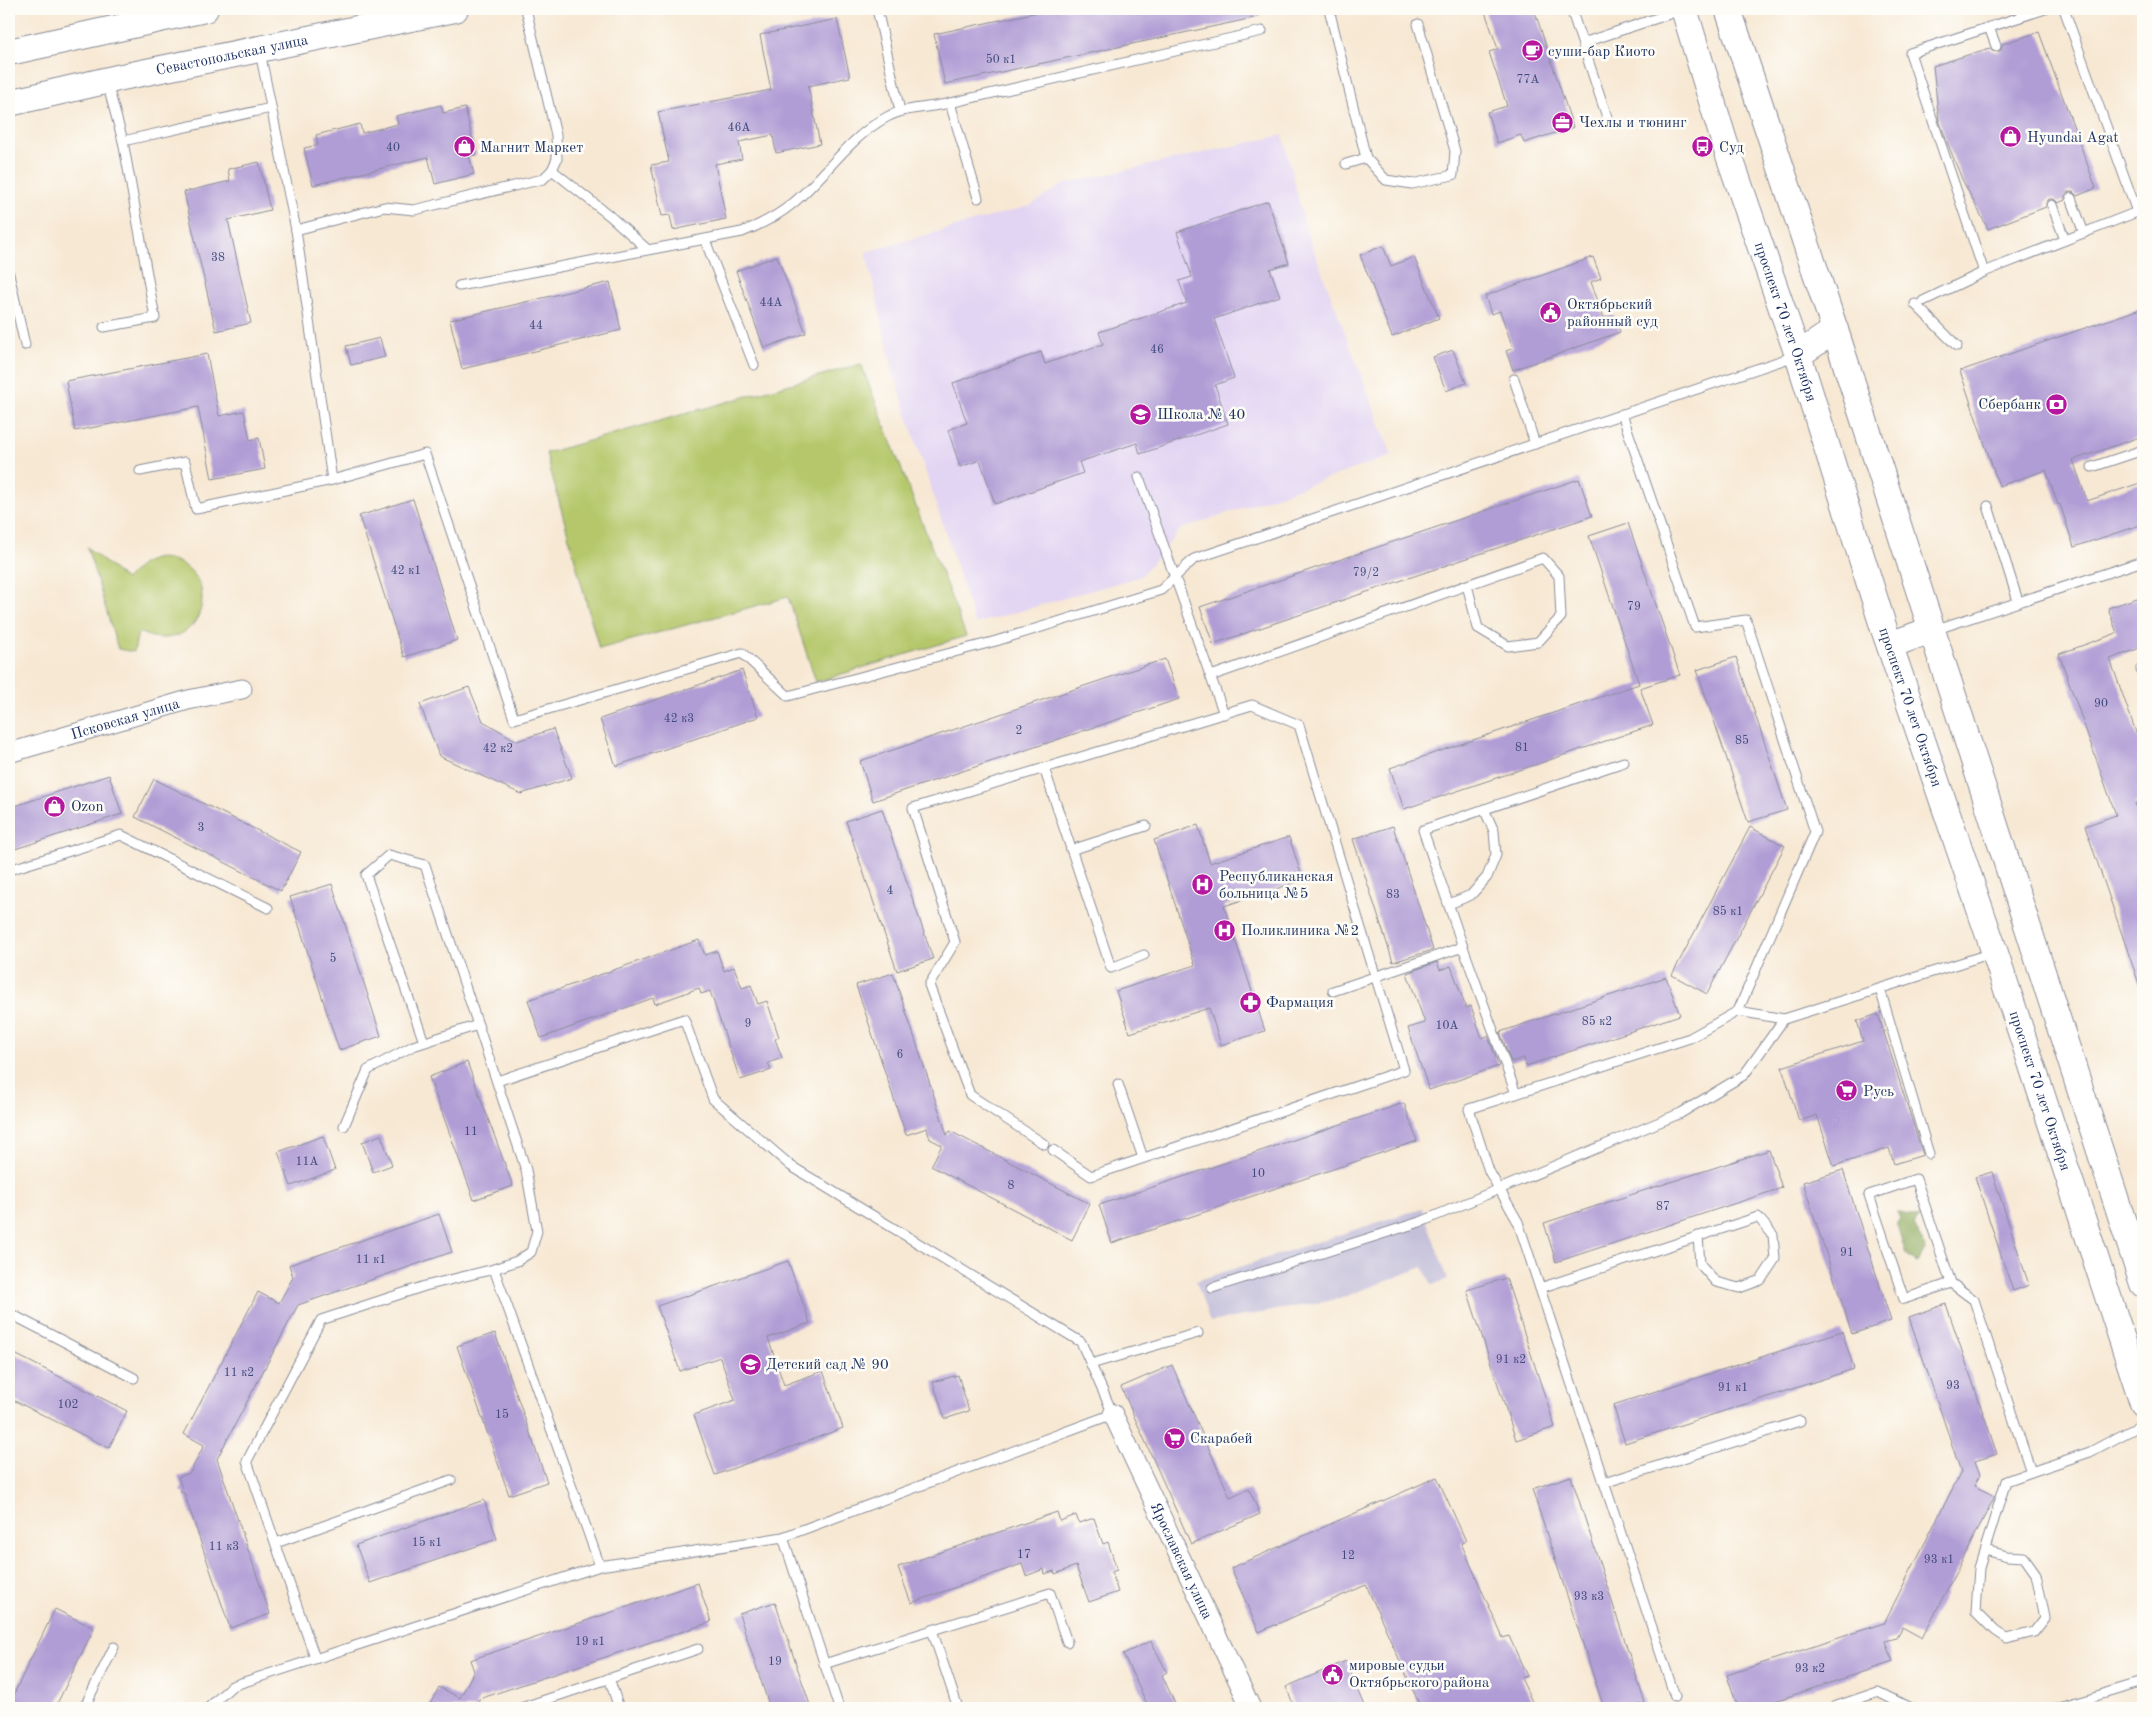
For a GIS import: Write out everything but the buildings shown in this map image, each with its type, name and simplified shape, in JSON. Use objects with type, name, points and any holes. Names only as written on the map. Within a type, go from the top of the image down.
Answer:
[{"type":"main road","points":[[9,52],[205,9]]},
{"type":"main road","name":"Севастопольская улица","points":[[9,103],[454,9]]},
{"type":"main road","name":"проспект 70 лет Октября","points":[[1684,9],[1724,141],[1798,355],[1890,645],[2138,1370],[2143,1404]]},
{"type":"main road","points":[[1729,9],[1835,330],[2143,1284]]},
{"type":"main road","points":[[1798,355],[1835,330]]},
{"type":"main road","points":[[1890,645],[1931,630]]},
{"type":"main road","points":[[1995,952],[2031,939]]},
{"type":"street","name":"Псковская улица","points":[[9,753],[188,700],[242,689]]},
{"type":"street","name":"Ярославская улица","points":[[1113,1414],[1250,1708]]},
{"type":"lane","points":[[296,230],[384,207],[414,210],[543,179],[552,170],[557,159],[556,135],[526,9]]},
{"type":"lane","points":[[877,9],[900,111]]},
{"type":"lane","points":[[1329,9],[1366,158],[1386,180],[1412,184],[1453,175],[1455,151],[1418,24]]},
{"type":"lane","points":[[1571,9],[1609,123]]},
{"type":"lane","points":[[1583,43],[1684,9]]},
{"type":"lane","points":[[1984,272],[1910,53],[2045,9]]},
{"type":"lane","points":[[1956,346],[1919,303],[1984,272],[2137,212],[2064,9]]},
{"type":"lane","points":[[1989,27],[1996,46]]},
{"type":"lane","points":[[459,286],[705,240],[754,227],[774,217],[792,204],[846,148],[869,128],[900,111],[950,104],[1262,31]]},
{"type":"lane","points":[[259,49],[296,230],[332,480]]},
{"type":"lane","points":[[104,327],[155,318],[123,142],[106,81]]},
{"type":"lane","points":[[950,104],[978,198]]},
{"type":"lane","points":[[123,142],[271,108]]},
{"type":"lane","points":[[1346,164],[1366,158]]},
{"type":"lane","points":[[552,170],[610,216],[647,250]]},
{"type":"lane","points":[[2071,198],[2084,233]]},
{"type":"lane","points":[[2052,205],[2065,240]]},
{"type":"lane","points":[[705,240],[754,365]]},
{"type":"lane","points":[[9,274],[25,345]]},
{"type":"lane","points":[[140,471],[185,462],[196,508],[332,480],[425,454],[514,719],[742,653],[788,696],[996,641],[1161,590],[1194,559],[1798,355]]},
{"type":"lane","points":[[1514,379],[1535,444]]},
{"type":"lane","points":[[1622,414],[1695,627],[1746,620],[1815,832],[1738,1011],[1690,1038],[1469,1110],[1489,1171],[1518,1222],[1675,1697]]},
{"type":"lane","points":[[2092,467],[2143,450]]},
{"type":"lane","points":[[1138,478],[1175,575],[1224,714]]},
{"type":"lane","points":[[1988,506],[2018,601]]},
{"type":"lane","points":[[1211,676],[1467,585],[1543,558],[1559,576],[1560,617],[1538,642],[1508,646],[1478,628],[1467,585]]},
{"type":"lane","points":[[1931,630],[2143,561]]},
{"type":"lane","points":[[2143,668],[2143,674]]},
{"type":"lane","points":[[1044,1144],[970,1096],[929,984],[955,942],[913,808],[1252,705],[1299,725],[1404,1070],[1091,1176],[1053,1150]]},
{"type":"lane","points":[[1516,1094],[1423,830],[1624,762]]},
{"type":"lane","points":[[1044,768],[1111,968],[1144,955]]},
{"type":"lane","points":[[1449,904],[1471,895],[1487,878],[1496,855],[1494,831],[1484,809]]},
{"type":"lane","points":[[1071,850],[1146,826]]},
{"type":"lane","points":[[9,870],[121,834],[268,908]]},
{"type":"lane","points":[[315,1658],[247,1461],[321,1320],[424,1286],[494,1269],[517,1261],[531,1252],[537,1231],[526,1170],[425,865],[389,855],[366,874],[424,1042]]},
{"type":"lane","points":[[1333,991],[1463,947]]},
{"type":"lane","points":[[1738,1011],[1784,1019],[1995,952]]},
{"type":"lane","points":[[1880,989],[1929,1154]]},
{"type":"lane","points":[[208,1708],[232,1686],[600,1566],[783,1537],[1113,1414],[1082,1342],[791,1166],[713,1100],[684,1019],[497,1081]]},
{"type":"lane","points":[[1212,1288],[1423,1221],[1680,1113],[1744,1075],[1784,1019]]},
{"type":"lane","points":[[344,1126],[368,1070],[413,1046],[478,1025]]},
{"type":"lane","points":[[1118,1084],[1143,1158]]},
{"type":"lane","points":[[1951,1283],[1904,1299],[1869,1195],[1916,1179],[1951,1283],[1974,1300],[2031,1472]]},
{"type":"lane","points":[[1540,1288],[1758,1216],[1773,1235],[1775,1260],[1762,1280],[1739,1288],[1716,1282],[1700,1264],[1698,1236]]},
{"type":"lane","points":[[494,1269],[600,1566]]},
{"type":"lane","points":[[9,1313],[134,1378]]},
{"type":"lane","points":[[1091,1364],[1198,1333]]},
{"type":"lane","points":[[1604,1483],[1800,1422]]},
{"type":"lane","points":[[1985,1550],[2007,1556],[2024,1557],[2036,1574],[2045,1618],[2034,1632],[2007,1639],[1995,1631],[1976,1612],[1979,1568],[2006,1481],[2090,1452],[2143,1424]]},
{"type":"lane","points":[[276,1543],[451,1480]]},
{"type":"lane","points":[[783,1537],[838,1708]]},
{"type":"lane","points":[[824,1664],[1050,1593],[1067,1642]]},
{"type":"lane","points":[[932,1630],[958,1708]]},
{"type":"lane","points":[[84,1708],[114,1647]]},
{"type":"lane","points":[[521,1708],[698,1649]]},
{"type":"lane","points":[[609,1678],[619,1708]]},
{"type":"lane","points":[[2055,1708],[2143,1682]]},
{"type":"lane","points":[[1831,1708],[1878,1692],[1910,1708]]},
{"type":"shaded area","name":"Школа № 40","points":[[1283,135],[1306,230],[1392,456],[1181,529],[1141,576],[975,624],[893,371],[866,252],[1029,206],[1064,184]]},
{"type":"shaded area","points":[[1422,1208],[1448,1279],[1432,1285],[1423,1267],[1339,1299],[1210,1322],[1196,1281]]},
{"type":"green space","points":[[861,364],[966,636],[816,682],[788,597],[599,649],[546,453]]},
{"type":"green space","points":[[87,547],[126,580],[139,567],[150,560],[168,559],[187,567],[198,580],[202,596],[200,612],[192,626],[179,635],[160,638],[138,632],[134,652],[118,649]]},
{"type":"green space","points":[[1897,1212],[1919,1218],[1914,1225],[1926,1247],[1917,1263],[1906,1254],[1897,1225],[1901,1218]]},
{"type":"place","name":"суши-бар Киото","points":[[1532,51]]},
{"type":"place","name":"Чехлы и тюнинг","points":[[1563,122]]},
{"type":"place","name":"Hyundai Agat","points":[[2011,137]]},
{"type":"place","name":"Магнит Маркет","points":[[464,147]]},
{"type":"place","name":"Суд","points":[[1703,147]]},
{"type":"place","name":"Октябрьский районный суд","points":[[1551,313]]},
{"type":"place","name":"Сбербанк","points":[[2057,404]]},
{"type":"place","name":"Школа № 40","points":[[1141,414]]},
{"type":"place","name":"Ozon","points":[[55,806]]},
{"type":"place","name":"Республиканская больница №5","points":[[1203,885]]},
{"type":"place","name":"Поликлиника №2","points":[[1225,930]]},
{"type":"place","name":"Фармация","points":[[1250,1002]]},
{"type":"place","name":"Русь","points":[[1847,1091]]},
{"type":"place","name":"Детский сад № 90","points":[[750,1364]]},
{"type":"place","name":"Скарабей","points":[[1174,1438]]},
{"type":"place","name":"мировые судьи Октябрьского района","points":[[1333,1674]]}]
